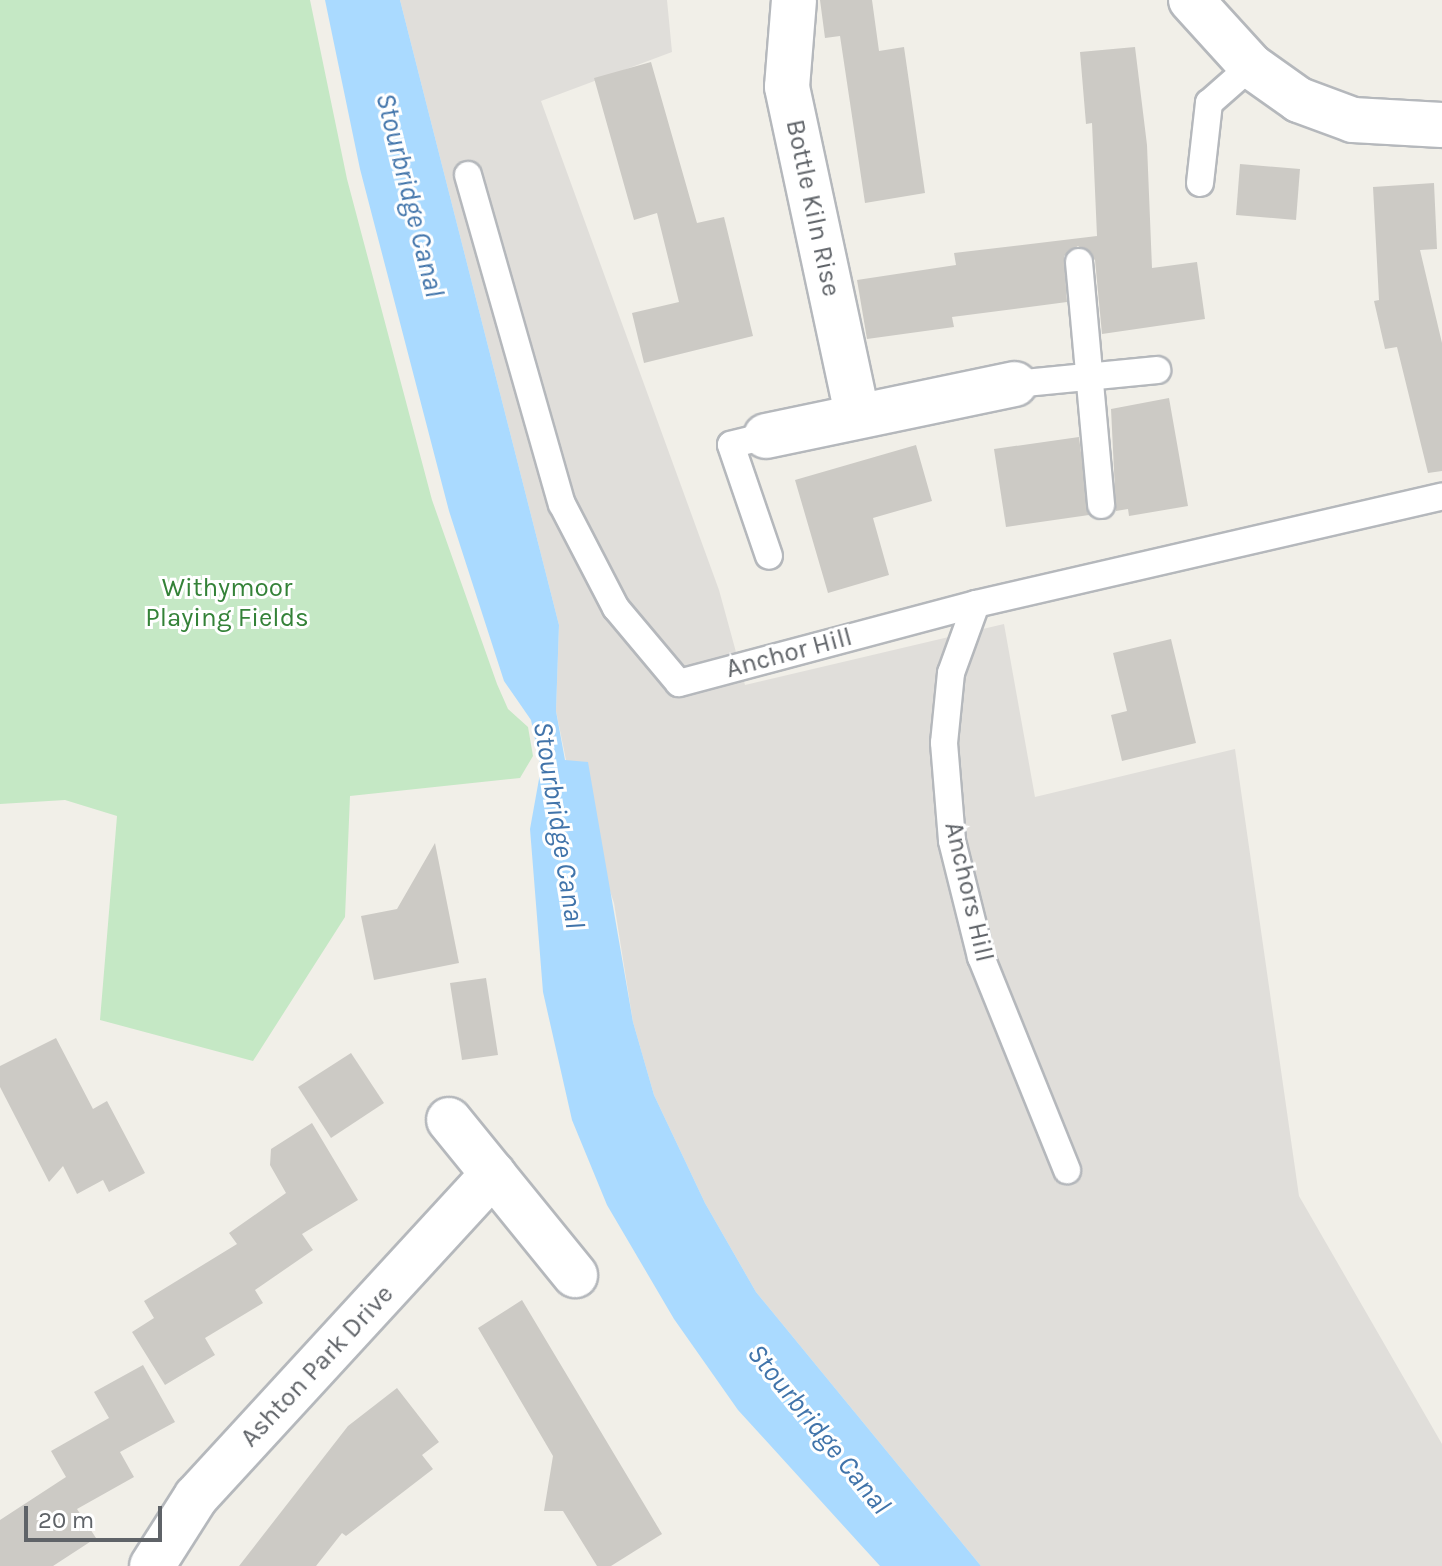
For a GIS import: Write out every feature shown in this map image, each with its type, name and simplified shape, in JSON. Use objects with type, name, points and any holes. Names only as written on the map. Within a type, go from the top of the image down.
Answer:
[{"type":"street","name":"Bottle Kiln Rise","points":[[794,0],[787,87],[857,414]]},
{"type":"street","points":[[1191,0],[1251,66],[1299,100],[1353,120],[1442,125]]},
{"type":"street","points":[[766,436],[857,414],[1015,384]]},
{"type":"street","points":[[449,1120],[575,1275]]},
{"type":"street","name":"Ashton Park Drive","points":[[152,1566],[196,1497],[493,1174]]},
{"type":"lane","points":[[1200,183],[1209,103],[1251,66]]},
{"type":"lane","name":"Anchor Hill","points":[[468,175],[562,504],[616,608],[679,683],[976,604],[1442,496]]},
{"type":"lane","points":[[1079,262],[1101,505]]},
{"type":"lane","points":[[1015,384],[1157,370]]},
{"type":"lane","points":[[766,436],[731,445],[769,556]]},
{"type":"lane","name":"Anchors Hill","points":[[976,604],[951,673],[944,743],[952,841],[981,957],[1067,1170]]},
{"type":"shaded area","points":[[400,0],[667,0],[672,52],[541,101],[719,590],[745,685],[1004,624],[1035,797],[1235,749],[1299,1196],[1442,1444],[1442,1566],[981,1566],[756,1292],[705,1203],[654,1095],[633,1022],[614,903],[566,760],[556,711],[559,625]]},
{"type":"green space","name":"Withymoor Playing Fields","points":[[0,0],[310,0],[347,179],[432,500],[497,684],[508,709],[528,727],[533,756],[520,778],[350,796],[345,917],[253,1061],[100,1020],[117,816],[65,800],[0,804]]},
{"type":"water","name":"Stourbridge Canal","points":[[325,0],[400,0],[559,625],[556,711],[565,760],[588,762],[633,1022],[654,1095],[705,1203],[756,1292],[981,1566],[880,1566],[738,1410],[674,1319],[607,1205],[572,1120],[543,992],[530,829],[541,768],[531,720],[504,681],[449,511],[360,169]]},
{"type":"building","points":[[820,0],[872,0],[879,51],[904,47],[925,193],[865,203],[840,36],[825,38]]},
{"type":"building","points":[[1135,47],[1147,145],[1152,268],[1197,262],[1205,319],[1102,334],[1095,260],[1078,246],[1064,256],[1067,302],[952,317],[954,327],[867,339],[857,280],[956,265],[954,253],[1097,236],[1092,123],[1086,124],[1080,52]]},
{"type":"building","points":[[651,62],[697,223],[724,217],[753,336],[644,363],[632,313],[679,302],[657,213],[634,220],[594,78]]},
{"type":"building","points":[[1240,164],[1300,169],[1296,220],[1236,215]]},
{"type":"building","points":[[1434,183],[1437,249],[1420,250],[1442,343],[1442,471],[1428,473],[1397,347],[1385,349],[1374,301],[1379,300],[1373,187]]},
{"type":"building","points":[[1169,398],[1188,506],[1129,516],[1128,509],[1116,511],[1111,409]]},
{"type":"building","points":[[1079,437],[1089,515],[1006,527],[994,449]]},
{"type":"building","points":[[916,445],[932,501],[873,518],[889,575],[828,593],[795,480]]},
{"type":"building","points":[[1171,639],[1196,743],[1122,761],[1111,715],[1127,711],[1113,653]]},
{"type":"building","points":[[435,843],[459,963],[374,980],[361,916],[397,909]]},
{"type":"building","points":[[486,978],[498,1055],[462,1060],[450,983]]},
{"type":"building","points":[[56,1038],[93,1109],[107,1101],[145,1173],[109,1192],[103,1180],[77,1194],[63,1166],[49,1182],[0,1087],[0,1066]]},
{"type":"building","points":[[351,1053],[384,1103],[331,1138],[298,1087]]},
{"type":"building","points":[[312,1123],[358,1200],[302,1234],[313,1250],[255,1290],[263,1303],[205,1338],[215,1355],[165,1385],[132,1332],[154,1318],[144,1301],[237,1244],[229,1233],[286,1193],[270,1165],[271,1149]]},
{"type":"building","points":[[522,1300],[662,1534],[611,1566],[597,1566],[563,1511],[544,1511],[553,1456],[478,1328]]},
{"type":"building","points":[[143,1365],[175,1422],[120,1452],[134,1477],[77,1509],[96,1538],[53,1566],[0,1566],[0,1520],[66,1477],[51,1451],[109,1418],[94,1392]]},
{"type":"building","points":[[397,1388],[439,1442],[422,1455],[433,1469],[346,1536],[342,1533],[316,1566],[239,1566],[348,1426]]}]
